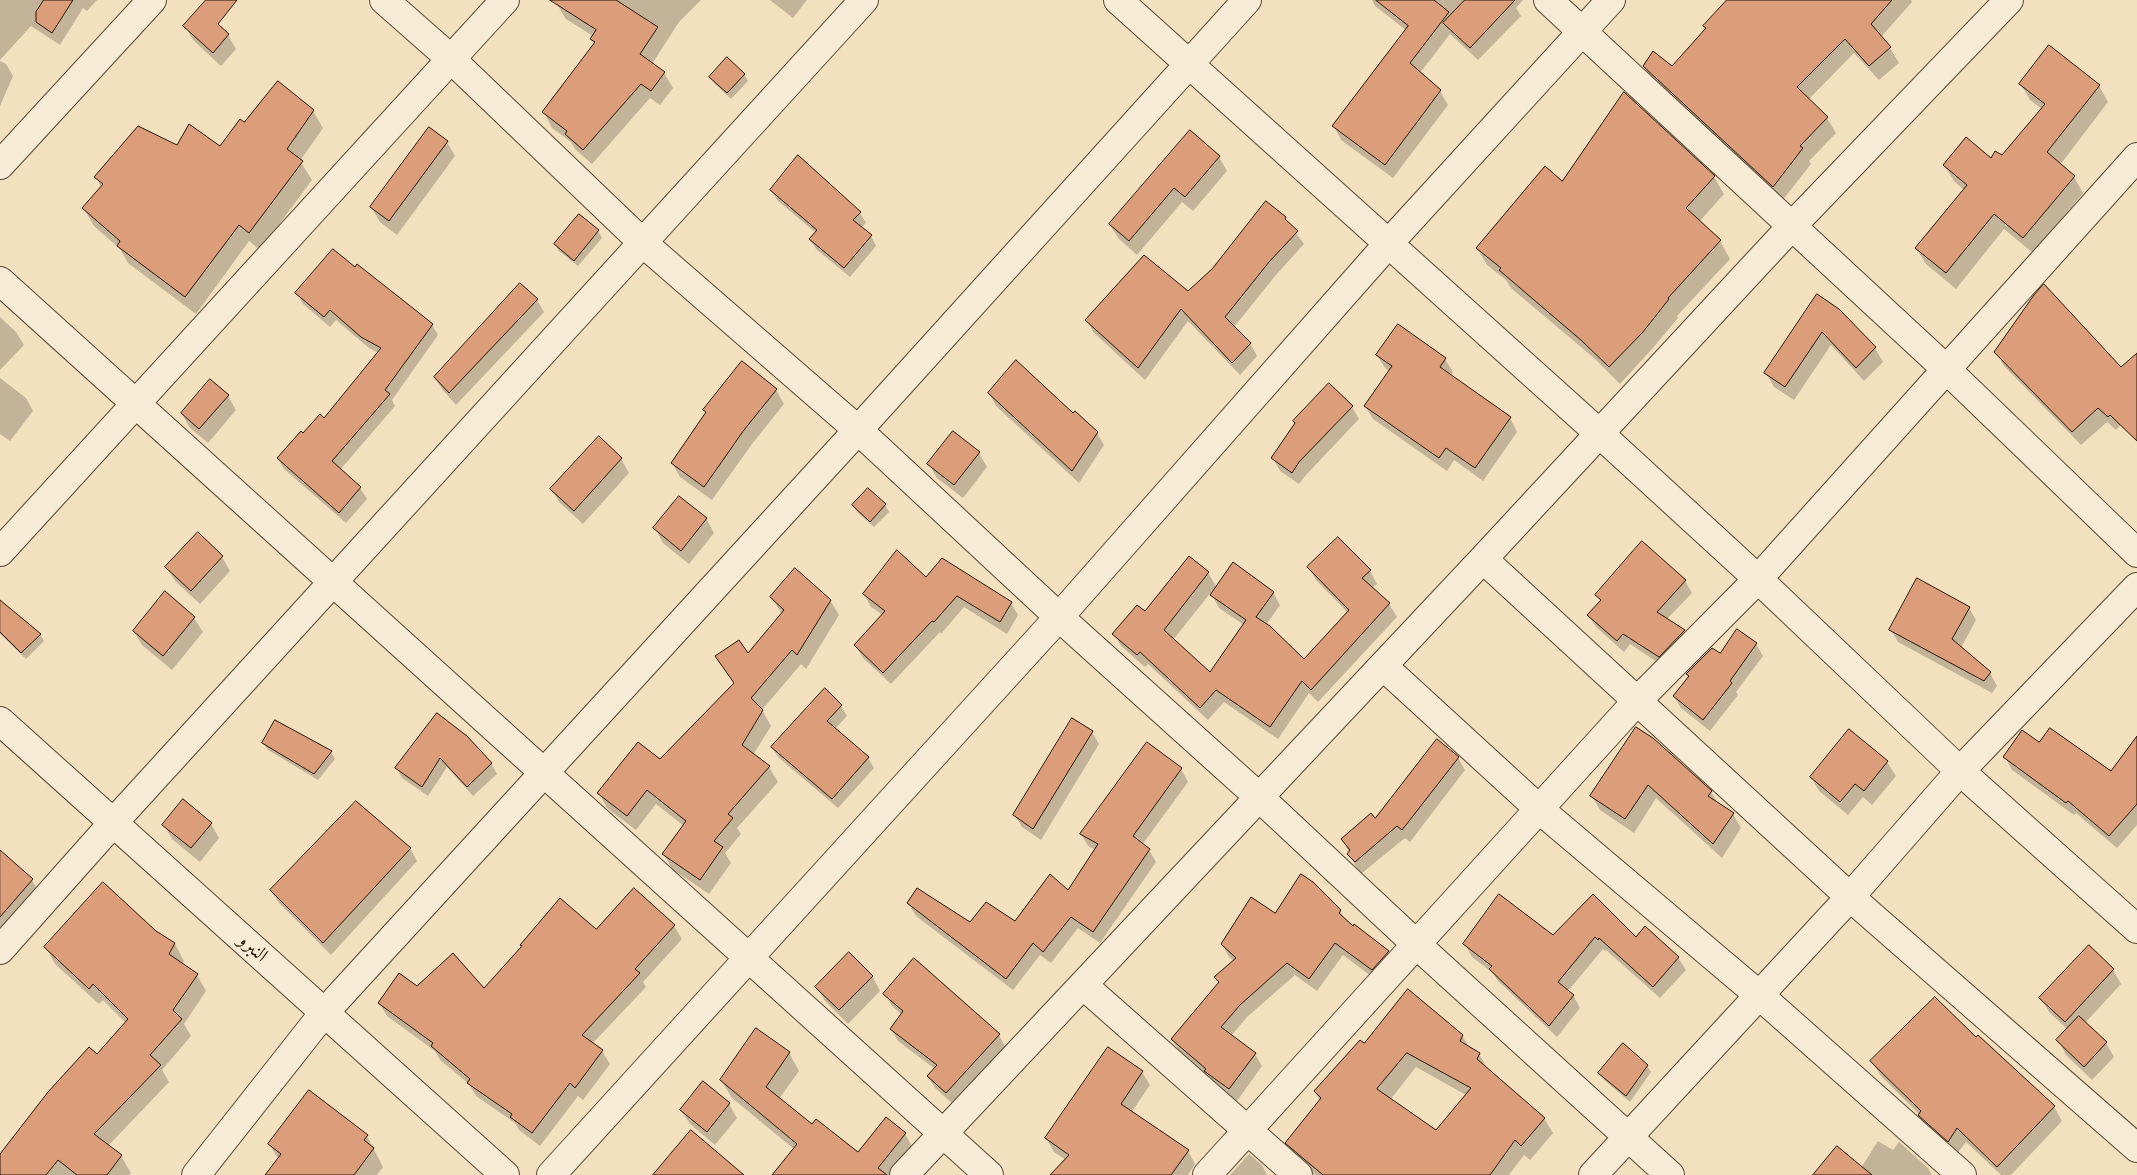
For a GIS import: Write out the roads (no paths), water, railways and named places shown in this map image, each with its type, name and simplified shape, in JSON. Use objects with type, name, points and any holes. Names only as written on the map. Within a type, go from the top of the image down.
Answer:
[{"type":"street","points":[[0,165],[152,0]]},
{"type":"street","points":[[384,0],[451,59],[643,243],[858,430],[1059,617],[1259,797],[1417,945],[1670,1175]]},
{"type":"street","points":[[0,552],[505,0]]},
{"type":"street","points":[[0,950],[113,823],[864,0]]},
{"type":"street","points":[[1118,0],[1600,434],[1758,579],[1960,771],[2137,929]]},
{"type":"street","points":[[196,1175],[323,1014],[858,430],[1247,0]]},
{"type":"street","points":[[1548,0],[1946,369],[2137,553]]},
{"type":"street","points":[[551,1175],[1059,617],[1388,244],[1611,0]]},
{"type":"street","points":[[904,1175],[1383,666],[1791,227],[2009,0]]},
{"type":"street","points":[[1207,1175],[1637,701],[1758,579],[2137,157]]},
{"type":"street","points":[[0,281],[989,1175]]},
{"type":"street","points":[[1483,559],[1850,897],[2137,1148]]},
{"type":"street","points":[[1594,1175],[1758,994],[1850,897],[1960,771],[2137,587]]},
{"type":"street","points":[[1383,666],[1540,809],[1758,994],[1962,1175]]},
{"type":"street","name":"النبرو","points":[[0,721],[323,1014],[505,1175]]},
{"type":"street","points":[[1083,984],[1298,1175]]}]
